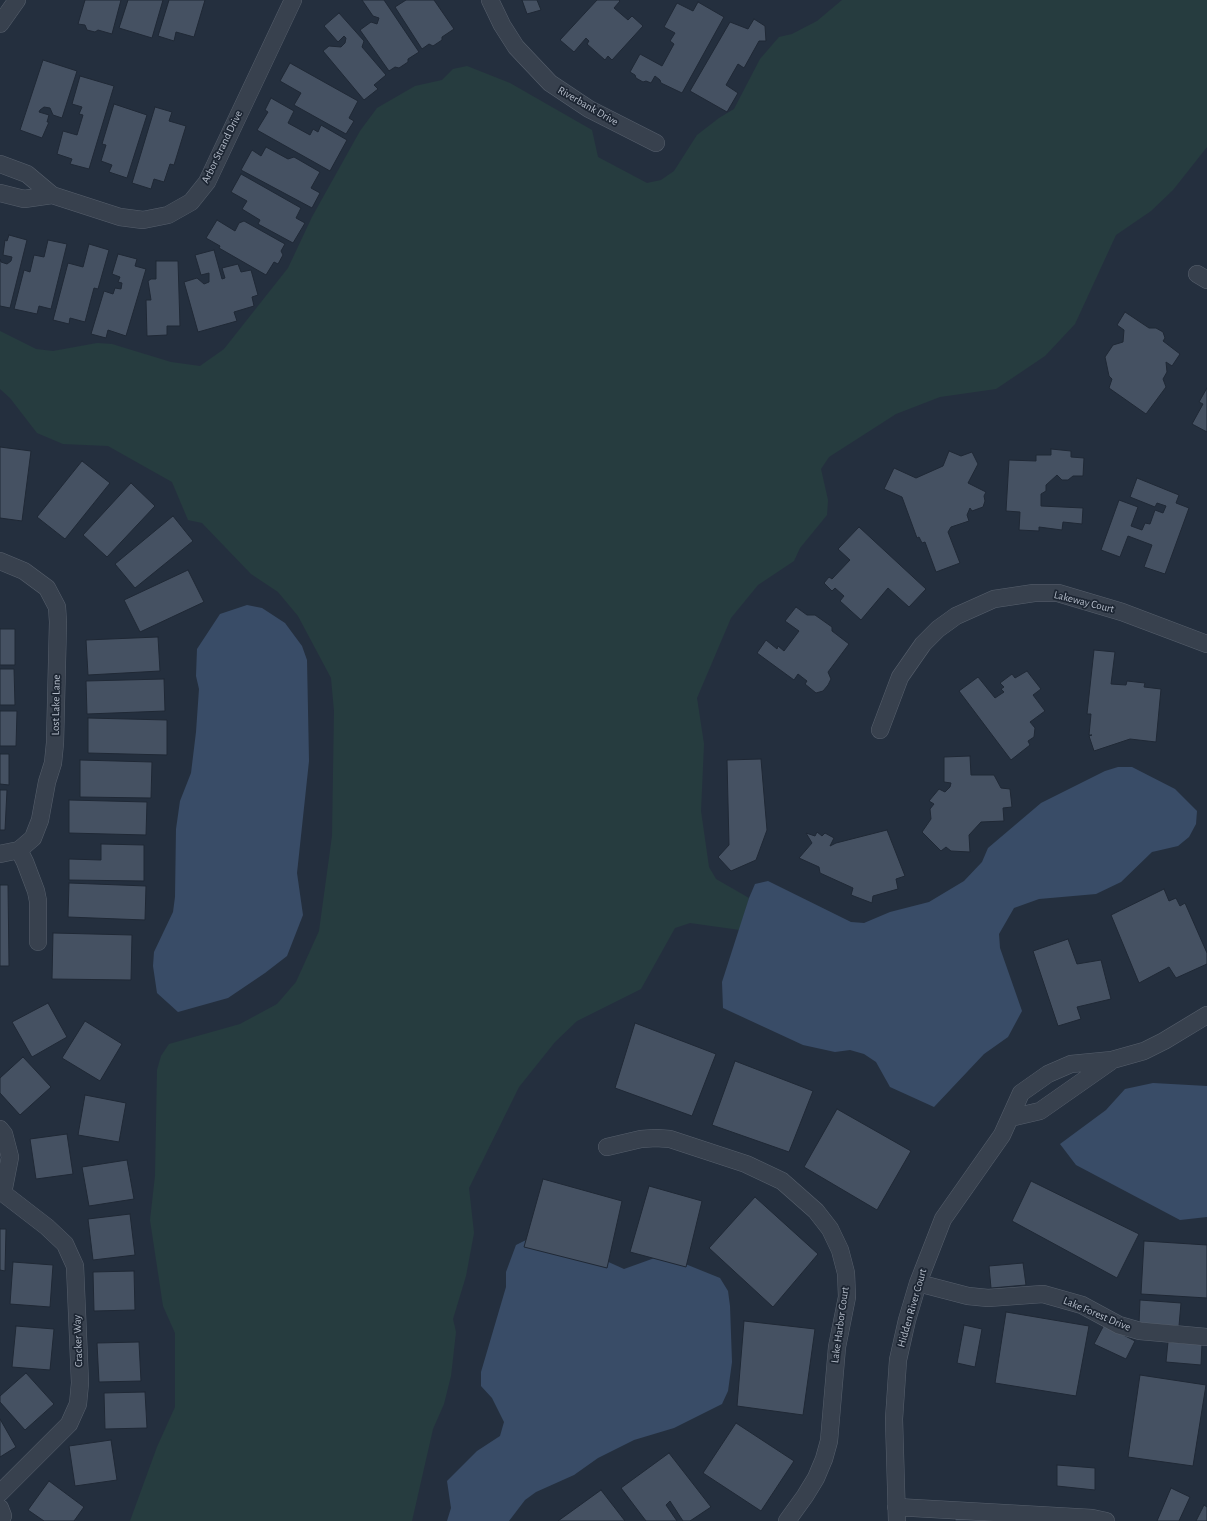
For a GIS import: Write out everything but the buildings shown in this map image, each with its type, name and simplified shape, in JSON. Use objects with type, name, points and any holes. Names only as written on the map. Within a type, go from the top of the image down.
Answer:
[{"type":"street","points":[[0,24],[17,0]]},
{"type":"street","name":"Arbor Strand Drive","points":[[0,164],[28,174],[52,195],[120,217],[143,220],[168,215],[191,202],[207,182],[293,0]]},
{"type":"street","name":"Riverbank Drive","points":[[490,0],[502,25],[516,47],[550,84],[589,109],[656,143]]},
{"type":"street","name":"Arbor Strand Drive","points":[[0,193],[24,199],[52,195]]},
{"type":"street","name":"Lost Lake Lane","points":[[0,561],[24,571],[47,588],[57,607],[58,622],[53,763],[47,782],[40,820],[33,838],[18,850],[0,854]]},
{"type":"street","name":"Lakeway Court","points":[[880,730],[900,677],[923,644],[938,629],[956,616],[994,599],[1034,593],[1058,594],[1122,612],[1207,644]]},
{"type":"street","points":[[18,850],[25,862],[36,891],[38,901],[38,942]]},
{"type":"street","name":"Hidden River Court","points":[[896,1514],[894,1419],[896,1379],[906,1320],[918,1282],[943,1219],[1002,1135],[1021,1093],[1048,1074],[1071,1064],[1112,1060],[1144,1051],[1164,1041],[1207,1015]]},
{"type":"street","name":"Hidden River Court","points":[[1010,1118],[1040,1112],[1112,1060]]},
{"type":"street","points":[[0,1129],[4,1134],[10,1157],[1,1194]]},
{"type":"street","name":"Lake Harbor Court","points":[[607,1147],[641,1139],[670,1139],[746,1164],[782,1181],[816,1210],[830,1229],[840,1250],[846,1273],[847,1297],[837,1347],[829,1441],[824,1459],[816,1478],[806,1496],[787,1521]]},
{"type":"street","name":"Cracker Way","points":[[0,1493],[69,1424],[78,1404],[80,1383],[75,1266],[65,1244],[47,1227],[1,1194]]},
{"type":"street","name":"Lake Forest Drive","points":[[918,1282],[968,1296],[988,1298],[1043,1294],[1082,1305],[1120,1325],[1140,1331],[1207,1337]]},
{"type":"street","points":[[0,1508],[3,1516],[0,1521]]},
{"type":"street","points":[[896,1514],[1092,1518],[1106,1521]]},
{"type":"green space","points":[[842,0],[1207,0],[1207,147],[1173,190],[1151,211],[1116,235],[1075,324],[1045,356],[996,389],[940,397],[896,414],[829,457],[821,469],[828,500],[827,515],[800,548],[794,561],[758,585],[731,618],[697,698],[704,744],[701,811],[709,867],[716,879],[749,898],[740,930],[690,923],[675,928],[641,989],[577,1021],[555,1042],[519,1087],[469,1188],[474,1233],[466,1276],[453,1319],[456,1332],[451,1376],[444,1404],[433,1429],[412,1521],[130,1521],[157,1447],[175,1407],[175,1333],[163,1306],[150,1220],[155,1176],[157,1070],[161,1056],[169,1044],[240,1024],[277,1004],[296,982],[319,931],[332,836],[334,711],[331,678],[298,616],[278,592],[251,574],[202,523],[188,520],[172,482],[108,446],[63,444],[37,433],[10,398],[0,389],[0,331],[36,349],[53,351],[97,343],[112,344],[171,362],[200,366],[224,349],[288,268],[312,217],[360,131],[377,108],[415,86],[442,80],[453,69],[467,66],[510,83],[592,130],[598,157],[647,183],[661,180],[674,171],[697,135],[719,118],[734,109],[760,59],[779,37],[792,34],[817,21]]},
{"type":"water","points":[[247,605],[262,608],[285,623],[302,646],[307,660],[309,761],[297,873],[303,915],[287,956],[228,998],[178,1012],[157,993],[153,966],[154,952],[173,912],[175,897],[176,829],[180,801],[191,773],[196,732],[199,689],[196,676],[197,649],[220,614]]},
{"type":"water","points":[[1118,767],[1132,767],[1175,789],[1197,811],[1196,824],[1189,837],[1178,846],[1152,852],[1121,882],[1096,894],[1039,899],[1014,908],[999,934],[1000,948],[1022,1011],[1008,1037],[984,1054],[934,1107],[890,1087],[876,1062],[864,1054],[850,1050],[835,1052],[803,1045],[723,1008],[722,982],[749,898],[755,884],[768,881],[851,922],[864,923],[890,912],[929,902],[964,881],[982,862],[988,848],[1041,803],[1105,771]]},
{"type":"water","points":[[1153,1083],[1207,1086],[1207,1217],[1180,1220],[1076,1165],[1060,1144],[1106,1110],[1125,1089]]},
{"type":"water","points":[[528,1239],[584,1251],[624,1269],[663,1255],[720,1278],[728,1291],[730,1306],[732,1362],[728,1391],[722,1404],[674,1428],[634,1440],[598,1458],[574,1475],[536,1492],[525,1500],[509,1521],[447,1521],[451,1508],[447,1481],[477,1451],[500,1436],[504,1422],[492,1398],[481,1386],[481,1372],[506,1287],[506,1272],[516,1245]]}]
